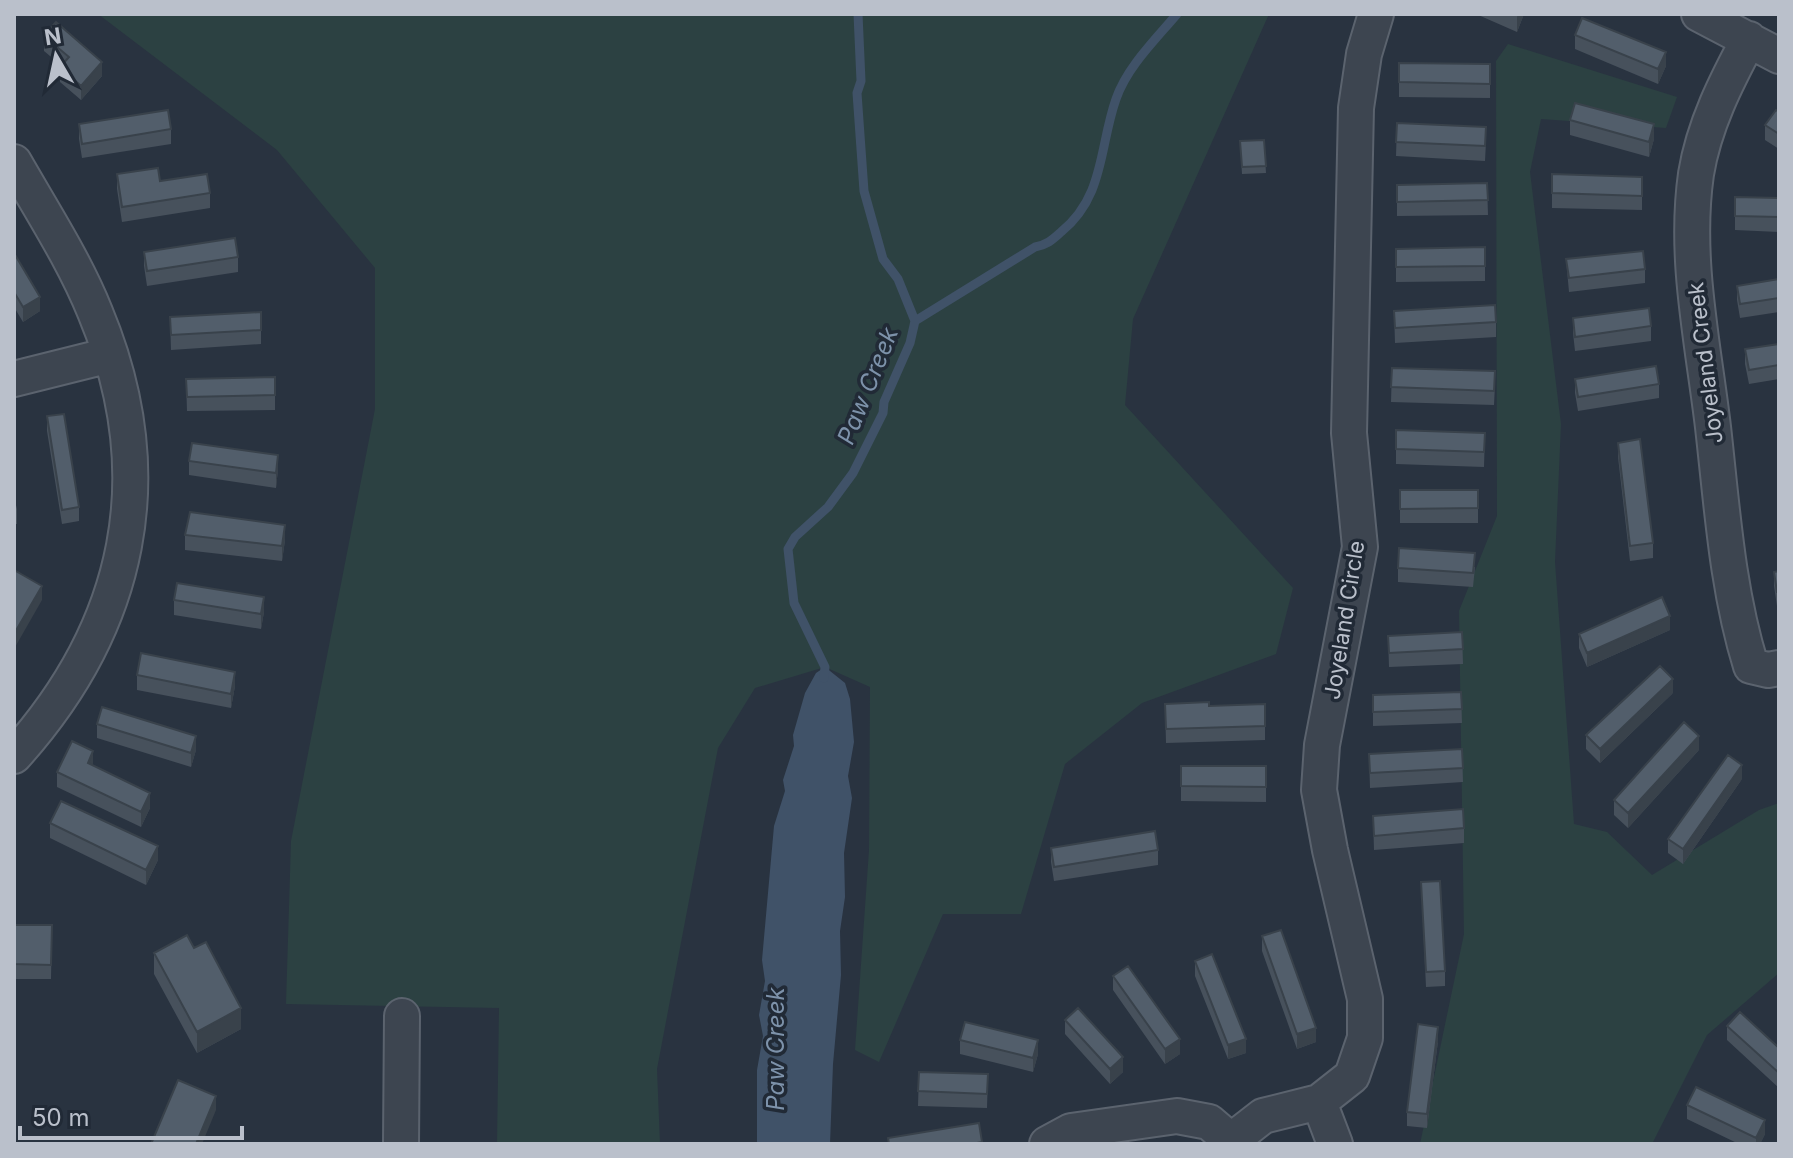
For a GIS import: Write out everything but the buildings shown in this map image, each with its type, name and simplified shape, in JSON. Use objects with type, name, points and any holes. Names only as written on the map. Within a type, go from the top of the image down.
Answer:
[{"type":"street","name":"Joyeland Circle","points":[[1228,1142],[1263,1116],[1319,1102],[1352,1076],[1365,1038],[1365,999],[1319,790],[1322,745],[1360,547],[1349,433],[1356,108],[1364,54],[1376,14]]},
{"type":"street","points":[[1699,14],[1779,56]]},
{"type":"street","name":"Joyeland Creek","points":[[1749,39],[1725,83],[1706,132],[1697,172],[1691,247],[1729,563],[1741,633],[1751,666],[1768,670],[1779,668]]},
{"type":"street","points":[[14,162],[95,311],[122,392],[132,461],[131,508],[123,555],[109,601],[91,646],[64,693],[14,756]]},
{"type":"street","points":[[14,379],[110,355]]},
{"type":"street","points":[[401,1144],[402,1016]]},
{"type":"street","points":[[1319,1102],[1335,1144]]},
{"type":"street","points":[[1047,1144],[1071,1131],[1127,1134],[1177,1116],[1209,1122],[1228,1142]]},
{"type":"green space","points":[[98,14],[1269,14],[1133,319],[1125,405],[1293,588],[1276,654],[1142,703],[1065,764],[1021,914],[943,914],[879,1062],[855,1050],[869,850],[870,687],[825,667],[755,688],[718,748],[657,1069],[660,1144],[497,1144],[499,1008],[286,1004],[291,841],[375,409],[375,268],[277,150]]},
{"type":"green space","points":[[1508,44],[1677,97],[1666,128],[1541,119],[1530,172],[1561,424],[1555,562],[1574,824],[1607,832],[1652,875],[1759,810],[1779,803],[1779,973],[1707,1035],[1652,1144],[1420,1144],[1464,934],[1459,611],[1497,516],[1496,61]]},
{"type":"water","points":[[825,667],[845,683],[850,699],[854,742],[848,776],[852,798],[844,853],[845,897],[840,931],[841,975],[830,1144],[757,1144],[757,1070],[763,1036],[759,1015],[765,981],[762,960],[774,826],[785,791],[783,780],[805,693],[816,673]]},
{"type":"waterway","points":[[858,14],[861,81],[857,93],[864,191],[883,259],[898,279],[915,321]]},
{"type":"waterway","name":"Paw Creek","points":[[824,678],[825,667],[794,603],[788,549],[795,537],[828,507],[853,473],[883,413],[884,402],[910,343],[915,321],[1035,247],[1049,242],[1086,203],[1099,170],[1121,87],[1143,54],[1177,14]]}]
